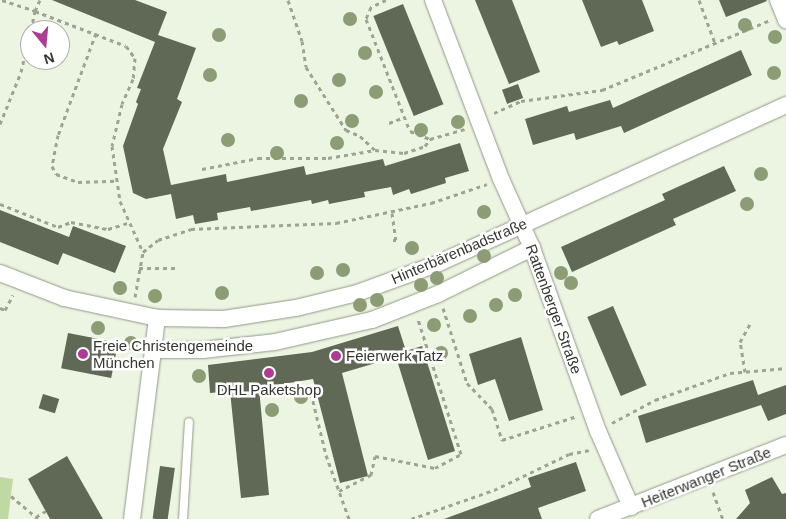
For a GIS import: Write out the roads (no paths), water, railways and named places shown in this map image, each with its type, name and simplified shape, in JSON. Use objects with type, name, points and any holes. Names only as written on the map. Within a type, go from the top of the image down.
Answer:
[{"type":"street","name":"Rattenberger Straße","points":[[433,0],[501,179],[532,248],[598,431],[631,507]]},
{"type":"street","name":"Hinterbärenbadstraße","points":[[0,273],[64,298],[157,318],[224,319],[296,308],[357,293],[437,264],[786,105]]},
{"type":"street","name":"Hinterbärenbadstraße","points":[[154,350],[202,350],[275,342],[372,320],[438,294],[532,248]]},
{"type":"street","points":[[132,519],[142,420],[154,350],[157,318]]},
{"type":"street","name":"Heiterwanger Straße","points":[[598,519],[708,478],[786,445]]},
{"type":"lane","points":[[183,519],[189,422]]},
{"type":"place","name":"Freie Christengemeinde München","points":[[83,354]]},
{"type":"place","name":"Feierwerk Tatz","points":[[336,356]]},
{"type":"place","name":"DHL Paketshop","points":[[269,373]]}]
